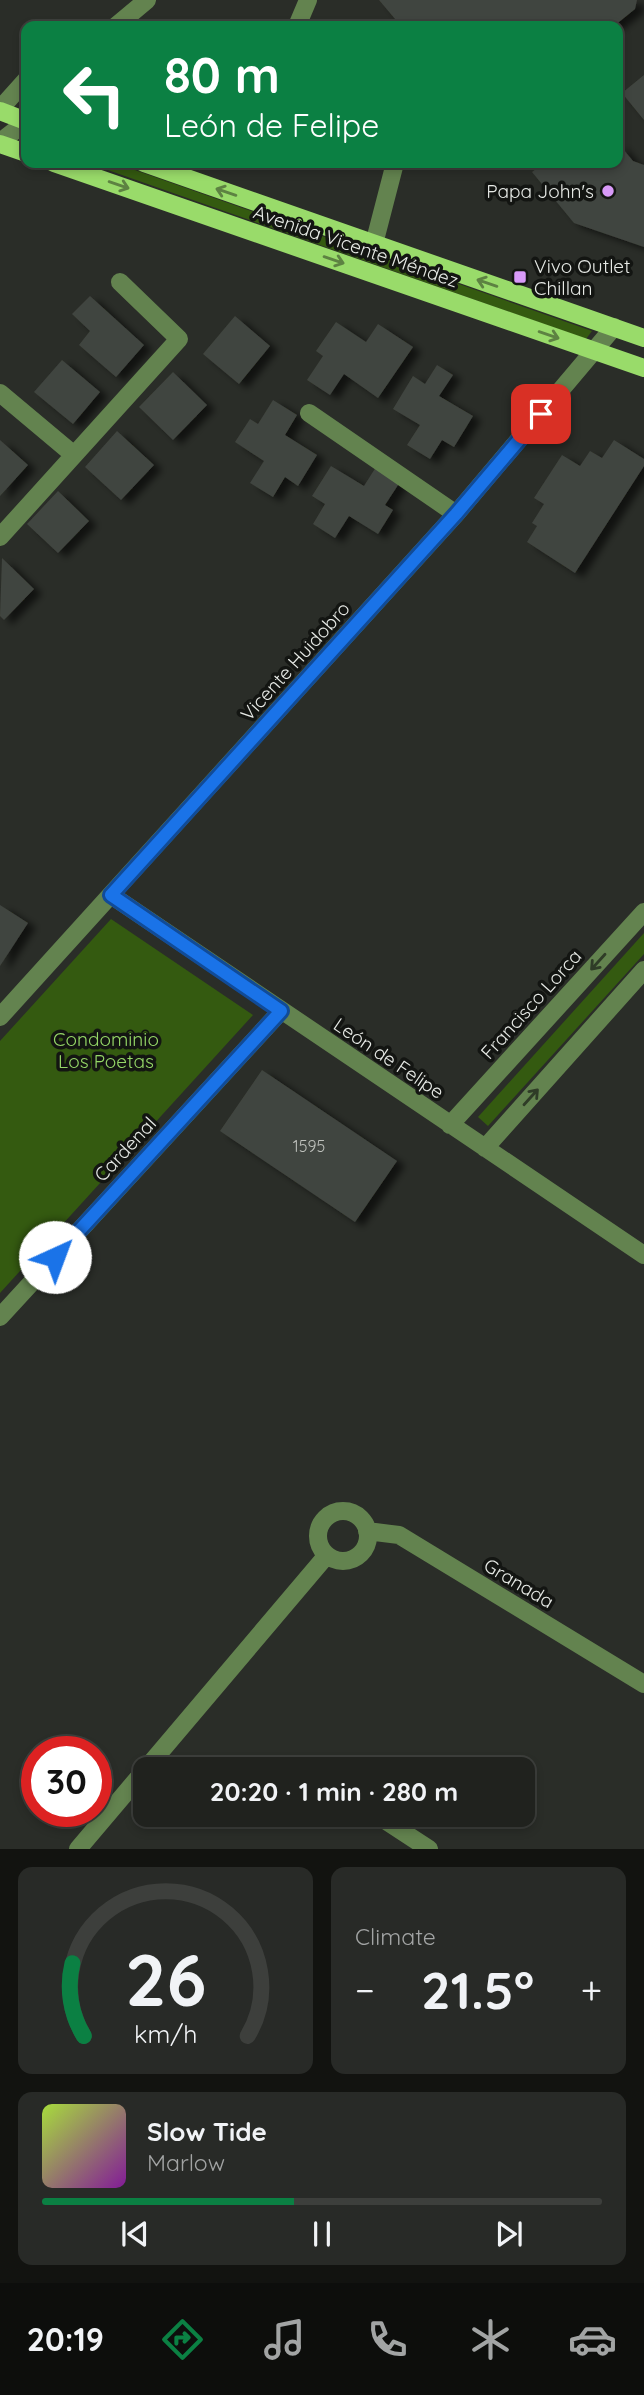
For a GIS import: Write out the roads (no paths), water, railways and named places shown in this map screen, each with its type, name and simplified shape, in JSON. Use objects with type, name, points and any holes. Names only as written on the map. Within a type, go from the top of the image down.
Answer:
[{"type":"main road","points":[[0,110],[21,119]]},
{"type":"main road","points":[[0,143],[21,151]]},
{"type":"main road","name":"Avenida Vicente Méndez","points":[[68,168],[644,368]]},
{"type":"main road","name":"Avenida Vicente Méndez","points":[[158,168],[644,338]]},
{"type":"street","points":[[122,21],[147,0]]},
{"type":"street","points":[[299,21],[308,0]]},
{"type":"street","points":[[0,110],[21,86]]},
{"type":"street","points":[[0,143],[21,125]]},
{"type":"street","points":[[374,244],[394,168]]},
{"type":"street","points":[[0,537],[179,339],[120,282]]},
{"type":"street","name":"Vicente Huidobro","points":[[0,1017],[456,514],[614,327]]},
{"type":"street","points":[[0,393],[74,455]]},
{"type":"street","points":[[309,413],[456,514]]},
{"type":"street","name":"León de Felipe","points":[[111,895],[644,1255]]},
{"type":"street","name":"Francisco Lorca","points":[[450,1125],[644,912]]},
{"type":"street","points":[[485,1148],[644,970]]},
{"type":"street","name":"Cardenal","points":[[0,1317],[281,1011]]},
{"type":"street","name":"Granada","points":[[327,1555],[321,1548],[319,1532],[327,1517],[343,1511],[359,1517],[365,1523],[367,1531],[399,1535],[644,1684]]},
{"type":"street","points":[[78,1849],[327,1555],[341,1561],[356,1557],[366,1546],[367,1531]]},
{"type":"street","points":[[395,1827],[429,1849]]},
{"type":"place","name":"Papa John's","points":[[608,191]]},
{"type":"place","name":"Vivo Outlet Chillan","points":[[520,277]]},
{"type":"park label","name":"Condominio Los Poetas","points":[[106,1050]]}]
